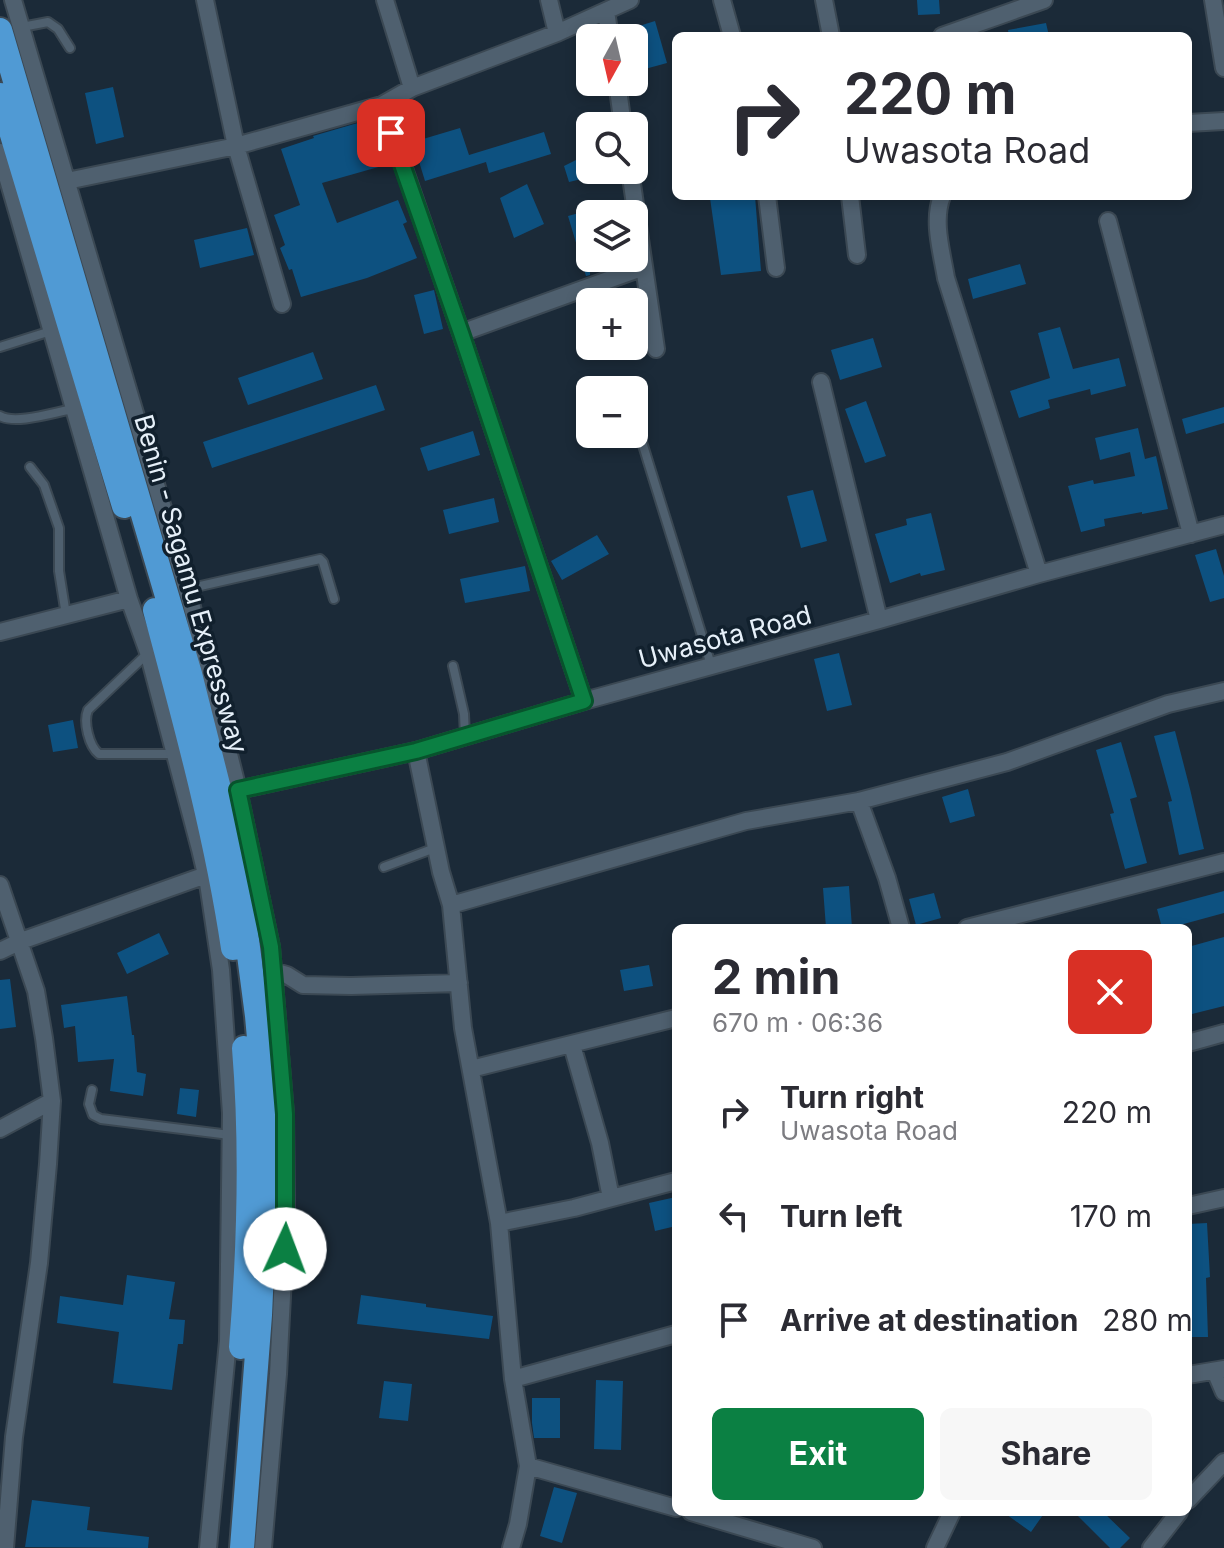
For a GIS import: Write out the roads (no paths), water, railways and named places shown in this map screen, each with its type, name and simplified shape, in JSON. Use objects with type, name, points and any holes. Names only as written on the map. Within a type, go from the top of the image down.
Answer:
[{"type":"highway","name":"Benin - Sagamu Expressway","points":[[11,28],[190,674],[236,856],[257,1016],[268,1137],[247,1544]]},
{"type":"highway","points":[[1,101],[156,647],[195,759],[226,909],[240,999],[246,1066],[247,1242],[242,1336],[247,1544]]},
{"type":"street","points":[[13,0],[11,28],[67,181],[187,589],[238,790],[271,947],[285,1114],[286,1218],[278,1374],[247,1544]]},
{"type":"street","points":[[205,0],[236,146],[282,304]]},
{"type":"street","points":[[385,0],[412,88]]},
{"type":"street","points":[[549,0],[557,33]]},
{"type":"street","points":[[67,181],[236,146],[382,105],[412,88],[557,33],[630,0]]},
{"type":"street","points":[[722,0],[731,32]]},
{"type":"street","points":[[824,0],[830,32]]},
{"type":"street","points":[[953,32],[1044,0]]},
{"type":"street","points":[[1213,0],[1224,68]]},
{"type":"street","points":[[606,11],[608,24]]},
{"type":"street","points":[[382,105],[584,701]]},
{"type":"street","points":[[1192,123],[1224,121]]},
{"type":"street","points":[[0,152],[129,599],[156,647],[175,754],[206,875],[221,970],[231,1113],[228,1341],[208,1548]]},
{"type":"street","points":[[768,200],[776,268]]},
{"type":"street","points":[[850,200],[857,255]]},
{"type":"street","points":[[940,200],[938,235],[946,278],[1039,574]]},
{"type":"street","points":[[1108,221],[1191,534]]},
{"type":"street","points":[[461,333],[630,272]]},
{"type":"street","points":[[645,272],[656,349]]},
{"type":"street","points":[[821,382],[879,620]]},
{"type":"street","name":"Uwasota Road","points":[[238,790],[416,751],[584,701],[1224,525]]},
{"type":"street","points":[[0,632],[129,599]]},
{"type":"street","points":[[451,905],[746,821],[859,801],[1007,762],[1168,704],[1224,691]]},
{"type":"street","points":[[416,751],[451,905],[463,1028],[499,1223],[513,1379],[528,1466],[511,1548]]},
{"type":"street","points":[[859,801],[900,924]]},
{"type":"street","points":[[983,924],[1224,862]]},
{"type":"street","points":[[0,951],[206,875]]},
{"type":"street","points":[[0,885],[36,991],[52,1101],[39,1263],[7,1438],[5,1548]]},
{"type":"street","points":[[273,971],[303,985],[459,983]]},
{"type":"street","points":[[471,1069],[672,1019]]},
{"type":"street","points":[[1192,1042],[1224,1033]]},
{"type":"street","points":[[572,1045],[600,1143],[611,1198]]},
{"type":"street","points":[[0,1129],[52,1101]]},
{"type":"street","points":[[499,1223],[574,1208],[672,1182]]},
{"type":"street","points":[[1192,1205],[1224,1198]]},
{"type":"street","points":[[513,1379],[672,1335]]},
{"type":"street","points":[[1192,1374],[1220,1370],[1224,1392]]},
{"type":"street","points":[[1192,1496],[1224,1462]]},
{"type":"street","points":[[528,1466],[672,1507]]},
{"type":"street","points":[[705,1516],[813,1548]]},
{"type":"street","points":[[935,1548],[950,1516]]},
{"type":"street","points":[[1151,1548],[1176,1516]]},
{"type":"lane","points":[[11,28],[48,22],[58,29],[70,48]]},
{"type":"lane","points":[[0,347],[51,331]]},
{"type":"lane","points":[[0,416],[14,420],[73,409]]},
{"type":"lane","points":[[644,448],[711,666]]},
{"type":"lane","points":[[30,467],[44,485],[59,528],[59,571],[66,615]]},
{"type":"lane","points":[[187,589],[320,559],[334,599]]},
{"type":"lane","points":[[156,647],[88,710],[85,719],[94,750],[99,754],[175,754]]},
{"type":"lane","points":[[453,666],[464,714],[465,737]]},
{"type":"lane","points":[[384,867],[436,848]]},
{"type":"lane","points":[[92,1090],[89,1104],[93,1115],[101,1119],[230,1135]]}]
